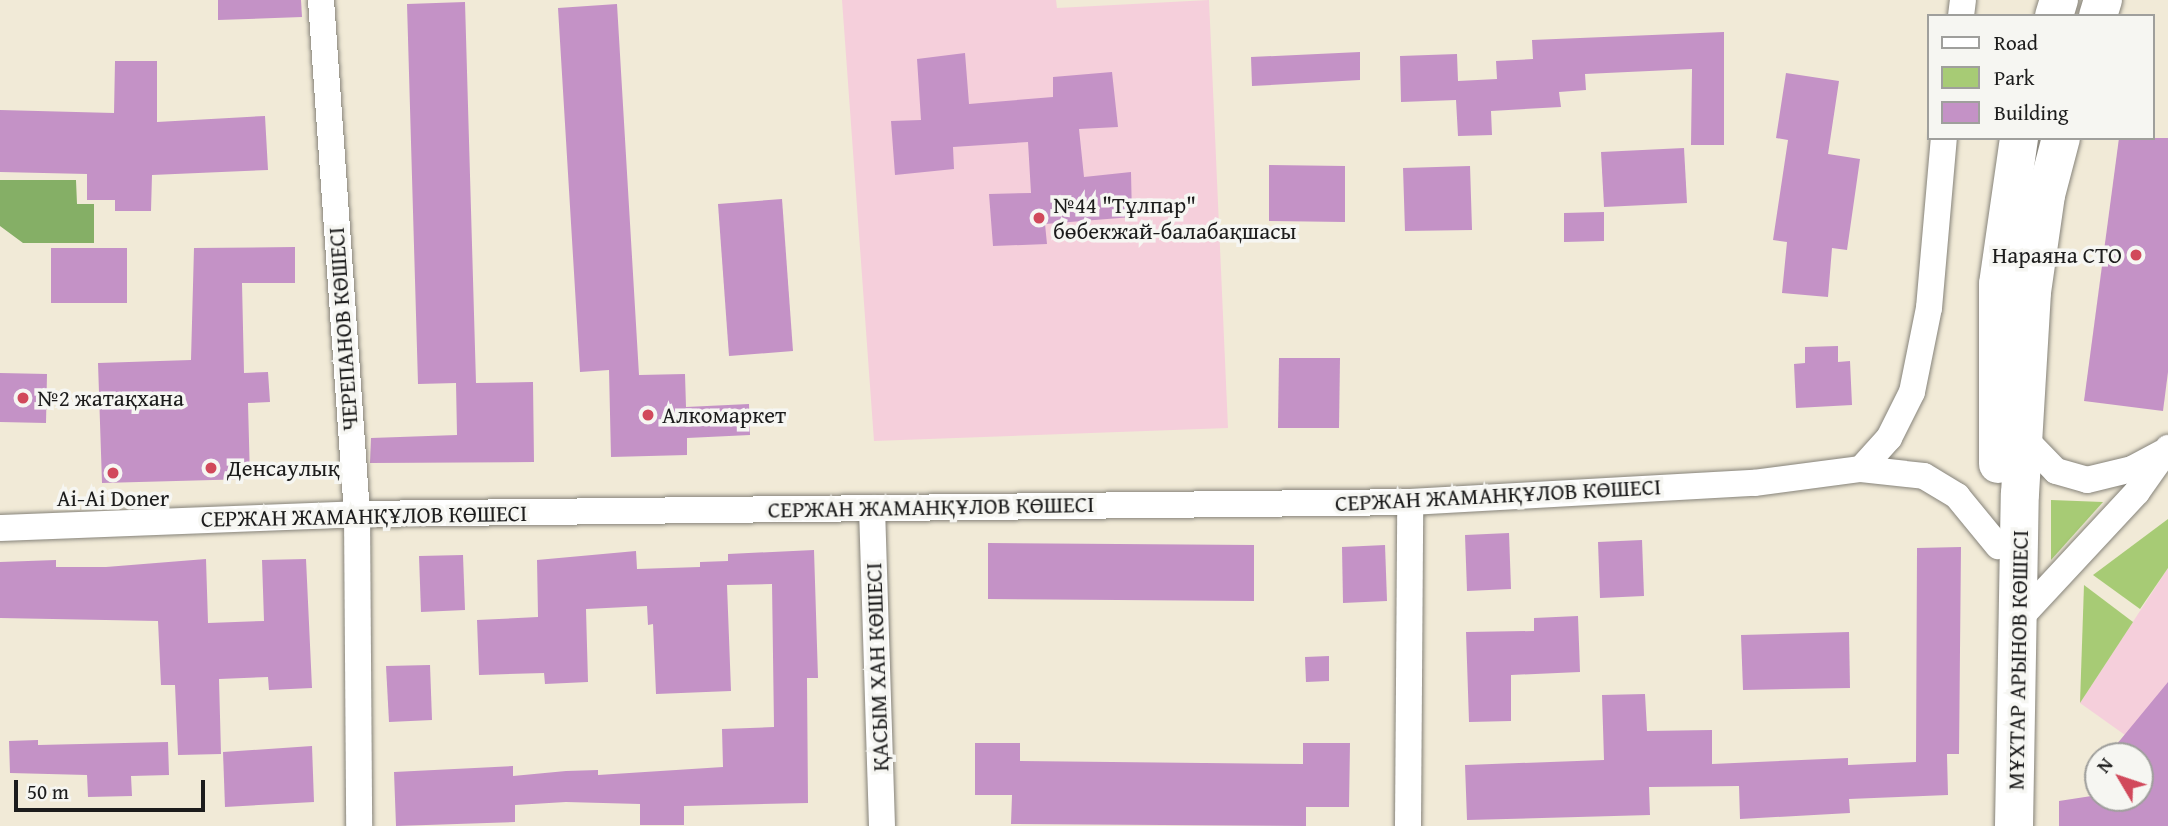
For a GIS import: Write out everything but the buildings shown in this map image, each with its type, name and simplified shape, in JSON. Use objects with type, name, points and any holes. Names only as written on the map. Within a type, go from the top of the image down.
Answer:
[{"type":"main road","points":[[2004,826],[1997,787],[1998,284],[2019,140]]},
{"type":"main road","name":"МҰХТАР АРЫНОВ КӨШЕСІ","points":[[2014,826],[2020,494],[2032,292],[2046,195],[2060,140]]},
{"type":"street","name":"ЧЕРЕПАНОВ КӨШЕСІ","points":[[321,0],[357,514],[359,826]]},
{"type":"street","points":[[1861,469],[1889,438],[1912,392],[1929,308],[1944,140]]},
{"type":"street","points":[[2023,437],[2056,471],[2087,480],[2132,469],[2167,449]]},
{"type":"street","points":[[2018,620],[2137,492],[2167,449]]},
{"type":"street","name":"СЕРЖАН ЖАМАНҚҰЛОВ КӨШЕСІ","points":[[0,528],[357,514],[1410,502],[1754,483],[1861,469],[1924,475],[1957,496],[1998,546]]},
{"type":"street","points":[[1408,826],[1410,502]]},
{"type":"street","name":"ҚАСЫМ ХАН КӨШЕСІ","points":[[872,508],[882,826]]},
{"type":"shaded area","name":"№44 \"Тұлпар\" бөбекжай-балабақшасы","points":[[842,0],[1056,0],[1057,8],[1209,0],[1228,428],[874,441]]},
{"type":"shaded area","points":[[2168,568],[2168,750],[2154,745],[2154,742],[2125,735],[2080,703]]},
{"type":"green space","points":[[0,180],[76,180],[77,204],[94,204],[94,243],[23,243],[0,226]]},
{"type":"green space","points":[[2051,500],[2103,502],[2051,560]]},
{"type":"green space","points":[[2168,519],[2168,568],[2140,609],[2093,575]]},
{"type":"green space","points":[[2084,585],[2133,622],[2080,703]]},
{"type":"place","name":"№44 \"Тұлпар\" бөбекжай-балабақшасы","points":[[1039,218]]},
{"type":"place","name":"Нараяна СТО","points":[[2136,255]]},
{"type":"place","name":"№2 жатақхана","points":[[23,398]]},
{"type":"place","name":"Алкомаркет","points":[[648,415]]},
{"type":"place","name":"Денсаулық","points":[[211,468]]},
{"type":"place","name":"Ai-Ai Doner","points":[[113,473]]}]
